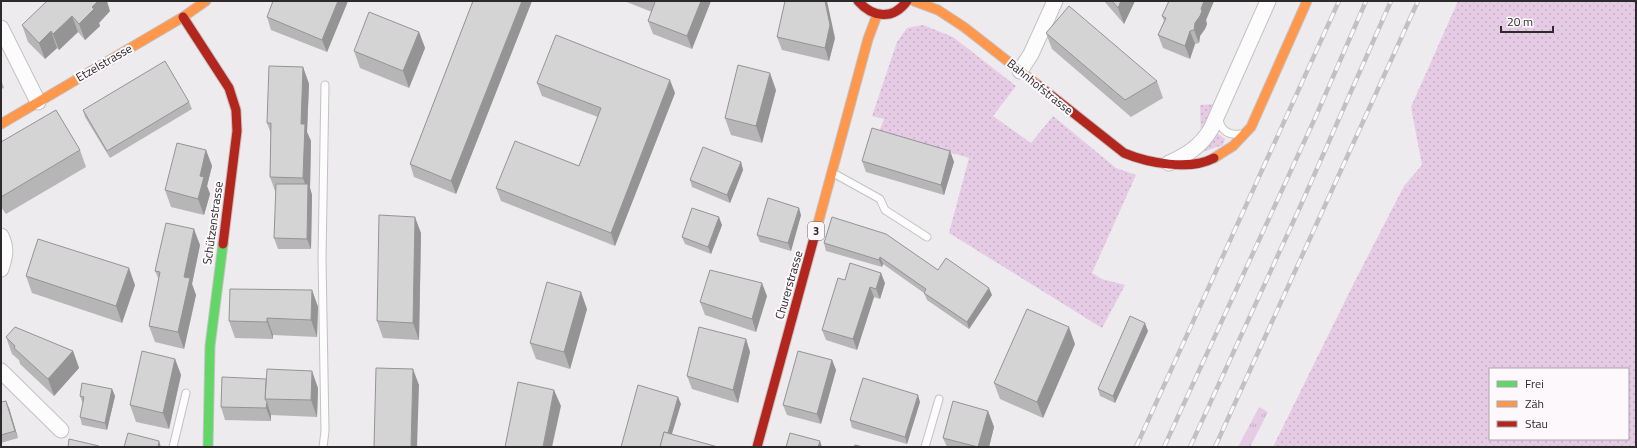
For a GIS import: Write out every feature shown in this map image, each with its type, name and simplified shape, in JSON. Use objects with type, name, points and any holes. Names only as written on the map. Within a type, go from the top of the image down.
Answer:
[{"type":"street","name":"Etzelstrasse","points":[[1,124],[183,17],[206,1]]},
{"type":"street","points":[[858,1],[866,10],[877,15],[893,14],[902,8],[907,1]]},
{"type":"street","name":"Bahnhofstrasse","points":[[914,1],[938,10],[959,24],[1124,152],[1141,160],[1194,165],[1204,162],[1234,144],[1251,127],[1307,1]]},
{"type":"street","points":[[1020,71],[1031,54],[1055,1]]},
{"type":"street","points":[[1169,163],[1182,157],[1205,139],[1268,1]]},
{"type":"street","name":"Churerstrasse","points":[[757,447],[833,173],[868,39],[877,15]]},
{"type":"street","name":"Schützenstrasse","points":[[183,17],[229,88],[236,110],[237,131],[231,186],[210,346],[208,447]]},
{"type":"street","points":[[1,28],[38,102]]},
{"type":"street","points":[[1,236],[5,248],[1,269]]},
{"type":"street","points":[[1,371],[61,430]]},
{"type":"lane","points":[[323,447],[325,430],[322,258],[325,84]]},
{"type":"lane","points":[[1220,107],[1218,120],[1225,132],[1238,134],[1251,127]]},
{"type":"lane","points":[[833,173],[880,199],[885,210],[927,236]]},
{"type":"lane","points":[[173,447],[186,393]]},
{"type":"lane","points":[[925,447],[939,399]]},
{"type":"green space","points":[[1458,1],[1636,1],[1636,447],[1273,447],[1404,186],[1422,165],[1411,107]]},
{"type":"green space","points":[[923,25],[953,37],[1016,86],[993,116],[1031,143],[1053,116],[1116,168],[1136,175],[1092,273],[1102,279],[1125,285],[1102,328],[949,233],[969,158],[879,132],[884,119],[872,116],[897,42],[907,28]]},
{"type":"green space","points":[[1215,104],[1202,131],[1201,132],[1200,105]]},
{"type":"green space","points":[[1217,133],[1225,139],[1223,145],[1199,153],[1209,145]]},
{"type":"green space","points":[[1259,407],[1268,412],[1250,447],[1238,447]]},
{"type":"building","points":[[47,1],[98,1],[92,7],[94,9],[79,24],[72,16],[53,34],[51,31],[39,43],[22,25]]},
{"type":"building","points":[[273,1],[338,1],[322,40],[267,17]]},
{"type":"building","points":[[473,1],[522,1],[451,181],[410,164]]},
{"type":"building","points":[[652,1],[701,1],[687,36],[648,21],[655,2]]},
{"type":"building","points":[[785,1],[825,1],[830,25],[825,48],[777,37]]},
{"type":"building","points":[[1112,1],[1121,1],[1118,8]]},
{"type":"building","points":[[1169,1],[1204,1],[1200,16],[1195,23],[1194,30],[1190,31],[1185,46],[1158,35],[1166,18],[1162,16]]},
{"type":"building","points":[[1069,6],[1157,81],[1125,100],[1046,33]]},
{"type":"building","points":[[369,12],[419,32],[403,71],[354,51]]},
{"type":"building","points":[[556,35],[670,80],[611,233],[496,188],[515,141],[579,166],[601,108],[537,83]]},
{"type":"building","points":[[165,61],[189,102],[107,151],[83,110]]},
{"type":"building","points":[[738,65],[770,73],[756,126],[725,118]]},
{"type":"building","points":[[269,66],[303,67],[301,124],[305,124],[303,178],[270,177],[271,123],[267,123]]},
{"type":"building","points":[[56,110],[80,150],[1,197],[1,142]]},
{"type":"building","points":[[872,128],[950,151],[941,185],[862,161]]},
{"type":"building","points":[[177,143],[206,150],[200,176],[204,177],[198,199],[165,190]]},
{"type":"building","points":[[703,147],[741,162],[727,195],[690,180]]},
{"type":"building","points":[[276,184],[308,184],[307,239],[274,238]]},
{"type":"building","points":[[768,198],[799,208],[788,243],[757,235]]},
{"type":"building","points":[[692,208],[719,217],[708,247],[682,237]]},
{"type":"building","points":[[379,215],[415,217],[413,323],[377,321]]},
{"type":"building","points":[[832,217],[886,234],[938,270],[946,258],[989,288],[967,322],[924,293],[926,289],[880,257],[879,260],[824,243]]},
{"type":"building","points":[[166,223],[194,229],[184,277],[190,278],[178,332],[149,326],[160,272],[155,271]]},
{"type":"building","points":[[38,239],[129,268],[116,306],[26,276]]},
{"type":"building","points":[[850,263],[881,273],[876,289],[870,287],[853,339],[822,330],[838,278],[845,280]]},
{"type":"building","points":[[710,270],[762,283],[752,319],[700,302]]},
{"type":"building","points":[[547,282],[581,292],[564,352],[530,343]]},
{"type":"building","points":[[230,289],[312,290],[311,320],[267,318],[267,322],[229,321]]},
{"type":"building","points":[[1027,309],[1069,327],[1037,402],[994,383]]},
{"type":"building","points":[[1130,316],[1145,323],[1113,396],[1098,389]]},
{"type":"building","points":[[15,327],[73,351],[48,379],[14,348],[15,346],[6,337]]},
{"type":"building","points":[[699,327],[746,339],[733,390],[687,376]]},
{"type":"building","points":[[142,351],[175,359],[163,413],[130,405]]},
{"type":"building","points":[[798,351],[832,360],[817,414],[783,405]]},
{"type":"building","points":[[376,368],[413,369],[411,447],[374,447]]},
{"type":"building","points":[[267,369],[312,371],[311,400],[265,399]]},
{"type":"building","points":[[222,377],[266,379],[266,408],[221,407]]},
{"type":"building","points":[[863,378],[918,395],[905,437],[850,420]]},
{"type":"building","points":[[518,382],[554,390],[543,447],[505,447]]},
{"type":"building","points":[[82,383],[112,389],[105,423],[80,417],[84,397],[80,396]]},
{"type":"building","points":[[638,385],[678,397],[668,433],[664,432],[660,447],[621,447]]},
{"type":"building","points":[[6,401],[15,431],[1,435],[1,402]]},
{"type":"building","points":[[953,401],[988,411],[978,447],[943,438]]},
{"type":"building","points":[[664,432],[718,447],[660,447]]},
{"type":"building","points":[[128,433],[159,441],[158,447],[124,447]]},
{"type":"building","points":[[790,433],[820,441],[818,447],[786,447]]},
{"type":"building","points":[[69,439],[99,446],[99,447],[68,447]]},
{"type":"railway","points":[[1136,447],[1339,1]]},
{"type":"railway","points":[[1164,447],[1316,116],[1366,1]]},
{"type":"railway","points":[[1190,447],[1300,207],[1391,1]]},
{"type":"railway","points":[[1215,447],[1418,1]]},
{"type":"traffic: fast","points":[[208,447],[210,346],[223,244]]},
{"type":"traffic: slow","points":[[1,124],[183,17],[206,1]]},
{"type":"traffic: slow","points":[[914,1],[938,10],[964,27],[1038,85]]},
{"type":"traffic: slow","points":[[1214,158],[1233,146],[1251,127],[1307,1]]},
{"type":"traffic: slow","points":[[814,238],[868,39],[877,15]]},
{"type":"traffic: jam","points":[[858,1],[870,11],[883,14],[889,14],[896,11],[907,1]]},
{"type":"traffic: jam","points":[[183,17],[229,88],[236,110],[237,131],[223,244]]},
{"type":"traffic: jam","points":[[1038,85],[1124,153],[1145,160],[1181,165],[1204,162],[1214,158]]},
{"type":"traffic: jam","points":[[757,447],[814,238]]}]
